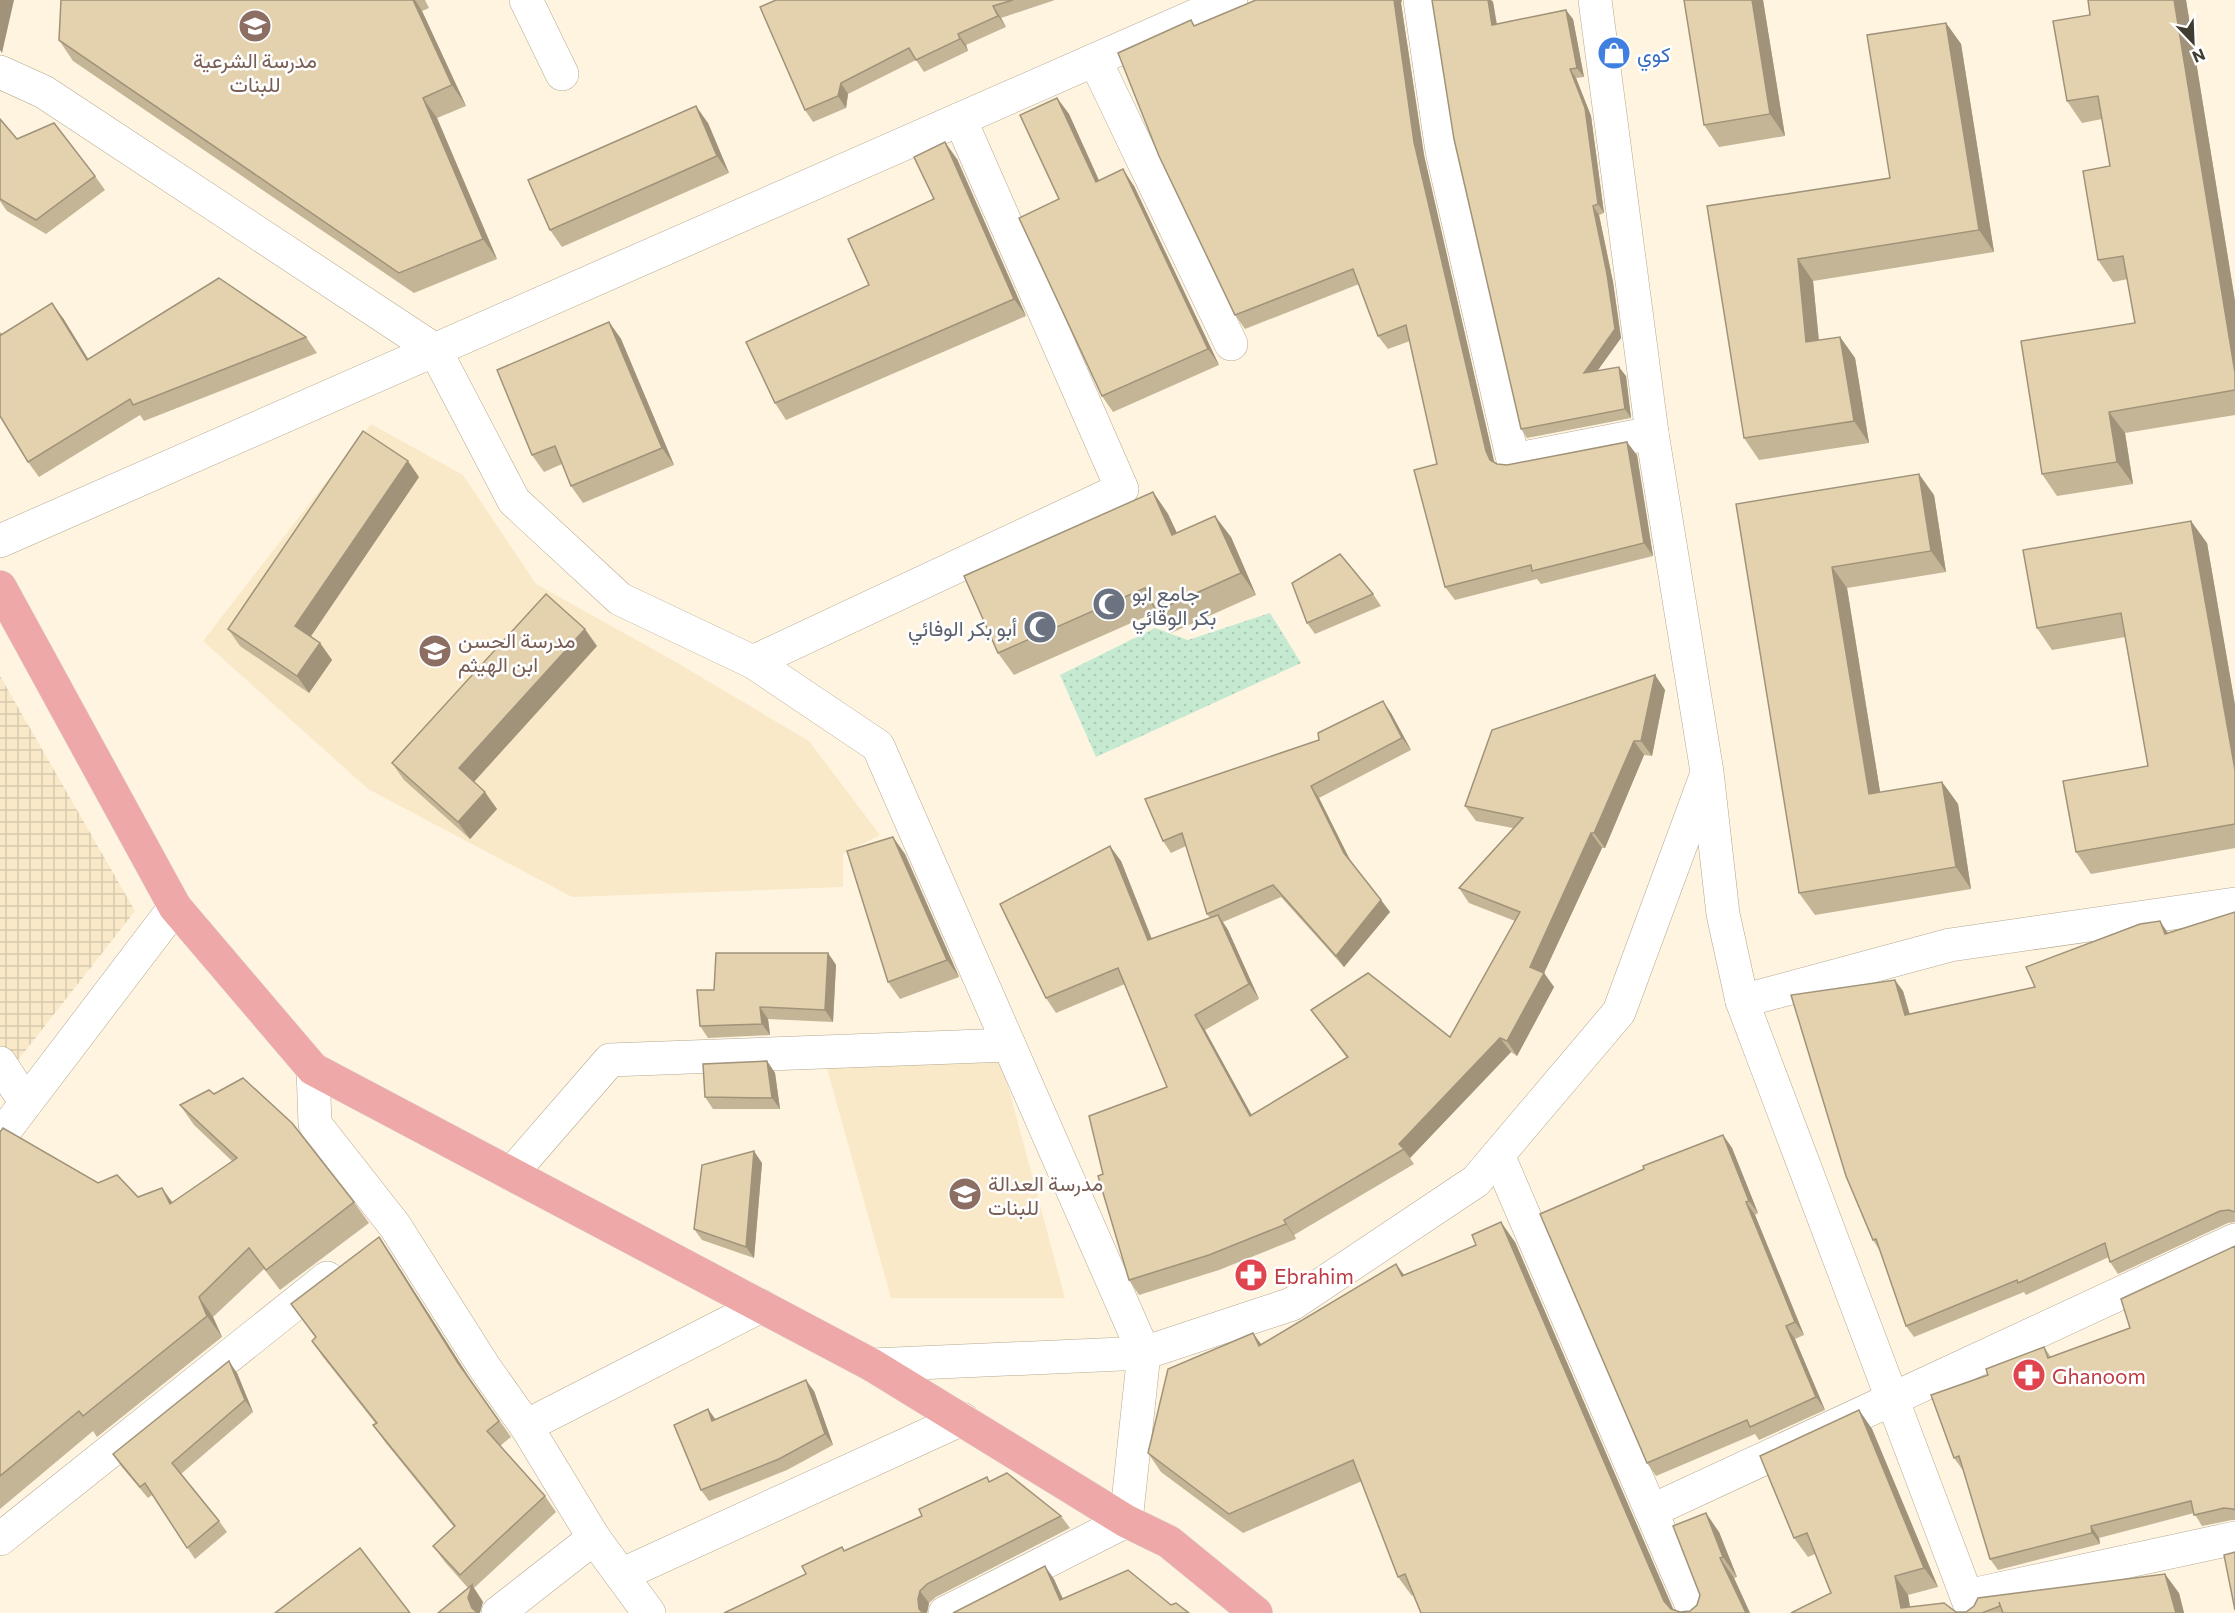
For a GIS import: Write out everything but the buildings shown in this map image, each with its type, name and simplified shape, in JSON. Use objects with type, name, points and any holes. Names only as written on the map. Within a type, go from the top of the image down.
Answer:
[{"type":"main road","points":[[0,587],[175,907],[312,1068],[872,1365],[1126,1521],[1169,1542],[1256,1613]]},
{"type":"street","points":[[526,0],[562,74]]},
{"type":"street","points":[[0,542],[1231,0]]},
{"type":"street","points":[[1420,0],[1442,151],[1513,460],[1652,433]]},
{"type":"street","points":[[1595,0],[1652,433],[1707,771],[1723,914],[1742,1001],[1970,1605],[2235,1538]]},
{"type":"street","points":[[1095,60],[1231,344]]},
{"type":"street","points":[[0,72],[44,92],[435,350],[514,501],[620,599],[753,662],[878,746],[1144,1353],[1126,1521],[945,1613]]},
{"type":"street","points":[[753,662],[1122,489],[960,119]]},
{"type":"street","points":[[872,1365],[1144,1353],[1292,1304],[1476,1181],[1619,1012],[1707,771]]},
{"type":"street","points":[[1742,1001],[1950,945],[2235,904]]},
{"type":"street","points":[[0,1137],[175,907]]},
{"type":"street","points":[[512,1174],[610,1060],[1009,1045]]},
{"type":"street","points":[[0,1063],[26,1103]]},
{"type":"street","points":[[312,1068],[315,1124],[395,1226],[485,1368],[526,1426],[594,1538],[649,1613]]},
{"type":"street","points":[[1498,1155],[1695,1613]]},
{"type":"street","points":[[0,1539],[395,1226]]},
{"type":"street","points":[[1651,1511],[2235,1240]]},
{"type":"street","points":[[526,1426],[761,1306]]},
{"type":"street","points":[[621,1575],[962,1419]]},
{"type":"street","points":[[498,1613],[594,1538]]},
{"type":"shaded area","name":"مدرسة الحسن ابن الهيثم","points":[[371,424],[463,475],[536,584],[674,661],[809,741],[880,835],[843,854],[843,887],[572,897],[368,789],[203,641]]},
{"type":"shaded area","points":[[0,676],[135,911],[0,1083]]},
{"type":"shaded area","points":[[1000,1056],[1065,1298],[891,1298],[826,1065]]},
{"type":"green space","points":[[1270,613],[1301,663],[1096,757],[1060,675],[1155,628],[1188,640]]},
{"type":"place","name":"مدرسة الشرعية للبنات","points":[[255,26]]},
{"type":"place","name":"كوي","points":[[1614,53]]},
{"type":"place","name":"جامع ابو بكر الوقائي","points":[[1109,604]]},
{"type":"place","name":"أبو بكر الوفائي","points":[[1040,627]]},
{"type":"place","name":"مدرسة الحسن ابن الهيثم","points":[[435,651]]},
{"type":"place","name":"مدرسة العدالة للبنات","points":[[965,1194]]},
{"type":"place","name":"Ebrahim","points":[[1251,1275]]},
{"type":"place","name":"Ghanoom","points":[[2029,1375]]}]
